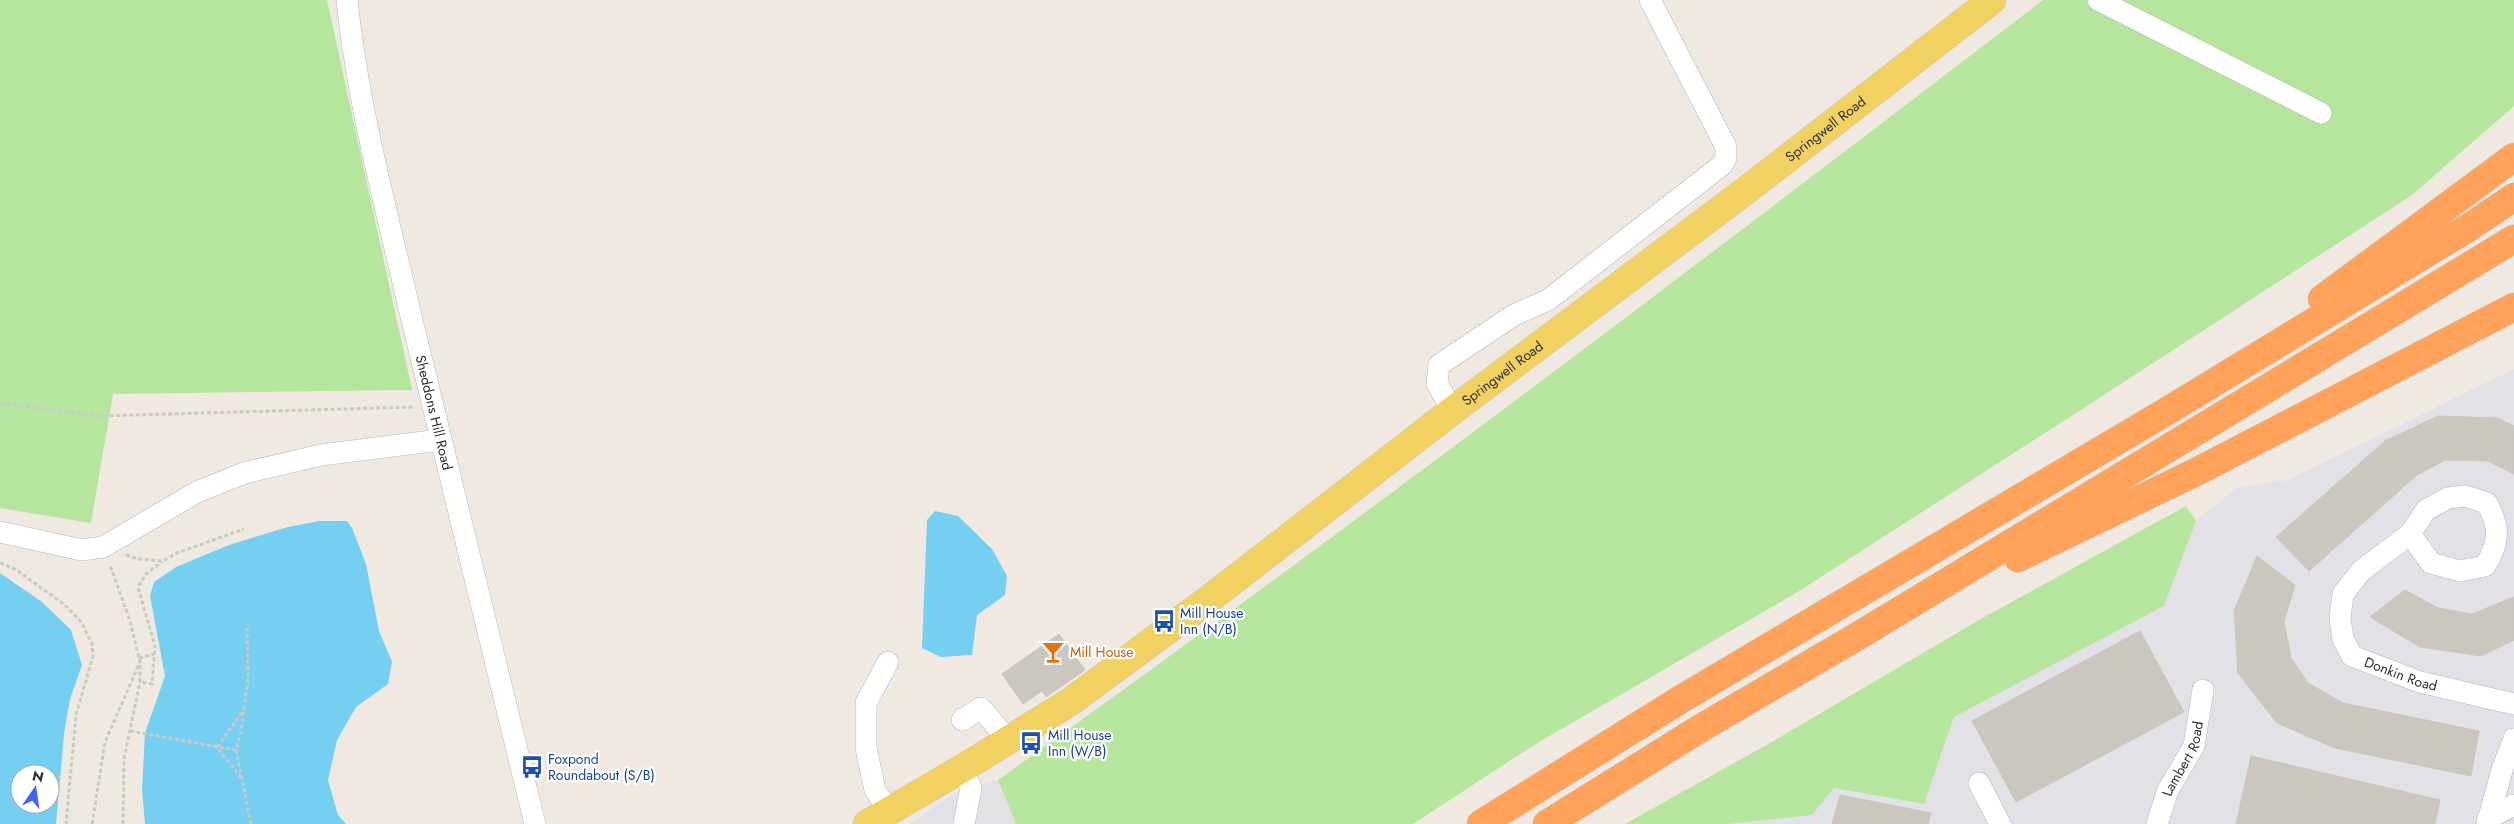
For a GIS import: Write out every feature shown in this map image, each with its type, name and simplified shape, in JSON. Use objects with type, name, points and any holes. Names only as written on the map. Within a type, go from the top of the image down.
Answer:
[{"type":"highway","points":[[2174,408],[2514,157]]},
{"type":"highway","points":[[1482,824],[1683,698],[2174,408],[2468,228],[2514,197]]},
{"type":"highway","points":[[1547,824],[1701,728],[1858,636],[2514,239]]},
{"type":"highway","points":[[1858,636],[2200,470],[2514,307]]},
{"type":"main road","name":"Springwell Road","points":[[878,818],[1009,741],[1070,702],[1208,600],[1452,411],[1744,192],[1992,0]]},
{"type":"street","name":"Sheddons Hill Road","points":[[347,0],[350,31],[373,154],[440,440],[535,824]]},
{"type":"street","points":[[1452,411],[1437,383],[1439,365],[1514,315],[1548,300],[1722,165],[1726,158],[1726,147],[1650,0]]},
{"type":"street","points":[[2098,0],[2321,113]]},
{"type":"street","points":[[0,532],[82,550],[103,547],[196,492],[244,472],[321,456],[440,440]]},
{"type":"street","name":"Donkin Road","points":[[2410,534],[2361,571],[2342,594],[2341,625],[2344,639],[2352,656],[2420,682],[2514,704]]},
{"type":"street","points":[[878,818],[876,790],[866,739],[866,703],[888,662]]},
{"type":"street","name":"Lambert Road","points":[[2157,824],[2168,790],[2194,746],[2203,690]]},
{"type":"street","points":[[962,720],[981,708],[1009,741]]},
{"type":"street","points":[[2488,821],[2503,766],[2514,739]]},
{"type":"street","points":[[963,768],[970,788],[964,824]]},
{"type":"street","points":[[1979,783],[2000,824]]},
{"type":"street","points":[[2488,821],[2514,805]]},
{"type":"path","points":[[0,403],[99,416],[432,406]]},
{"type":"path","points":[[140,682],[152,684],[155,646],[138,587],[146,574],[177,553],[244,529]]},
{"type":"path","points":[[103,547],[138,559],[163,561]]},
{"type":"path","points":[[103,547],[130,621],[139,660],[140,682],[124,759],[123,824]]},
{"type":"path","points":[[0,563],[15,569],[65,605],[82,623],[92,644],[93,656],[76,715],[66,824]]},
{"type":"path","points":[[247,624],[248,679],[245,707],[236,750],[251,824]]},
{"type":"path","points":[[92,824],[105,742],[139,660],[154,654]]},
{"type":"path","points":[[217,747],[245,707]]},
{"type":"path","points":[[130,731],[236,750]]},
{"type":"path","points":[[217,747],[241,778]]},
{"type":"shaded area","points":[[2514,369],[2514,824],[1728,824],[1812,815],[1834,788],[1924,804],[1954,717],[2164,606],[2196,521],[2237,488],[2288,480]]},
{"type":"shaded area","points":[[998,780],[1016,824],[910,824],[957,791]]},
{"type":"green space","points":[[0,0],[327,0],[412,390],[113,394],[91,523],[0,508]]},
{"type":"green space","points":[[2043,0],[2514,0],[2514,106],[2412,195],[1796,593],[1534,745],[1413,824],[1016,824],[998,780],[1393,492]]},
{"type":"green space","points":[[2186,506],[2196,521],[2164,606],[1954,717],[1924,804],[1834,788],[1812,815],[1728,824],[1625,824],[1770,743],[1979,620]]},
{"type":"water","points":[[935,511],[958,516],[992,549],[1007,576],[1005,595],[977,615],[972,655],[941,657],[922,648],[927,520]]},
{"type":"water","points":[[319,521],[347,521],[352,528],[366,564],[379,631],[392,662],[388,684],[356,707],[337,740],[328,780],[338,815],[346,824],[145,824],[142,789],[145,733],[165,676],[150,596],[154,582],[176,567],[229,545],[288,527]]},
{"type":"water","points":[[0,573],[42,602],[71,630],[82,665],[70,699],[64,734],[60,779],[60,764],[10,764],[10,814],[57,814],[56,824],[0,824]]},
{"type":"building","points":[[2438,416],[2497,418],[2514,426],[2514,474],[2488,461],[2445,460],[2417,475],[2309,571],[2276,537],[2385,441]]},
{"type":"building","points":[[2257,556],[2295,585],[2284,621],[2291,658],[2308,683],[2343,703],[2479,731],[2471,776],[2335,748],[2277,723],[2238,673],[2234,611]]},
{"type":"building","points":[[2405,590],[2438,608],[2472,614],[2514,597],[2514,640],[2481,656],[2420,647],[2370,617]]},
{"type":"building","points":[[2140,631],[2184,712],[2016,802],[1972,721]]},
{"type":"building","name":"Mill House","points":[[1059,634],[1085,670],[1046,697],[1042,691],[1023,704],[1002,674]]},
{"type":"building","points":[[2251,756],[2440,800],[2435,824],[2236,824]]},
{"type":"building","points":[[1840,795],[1931,813],[1928,824],[1832,824]]},
{"type":"place","name":"Mill House Inn (N/B)","points":[[1164,621]]},
{"type":"place","name":"Mill House","points":[[1053,652]]},
{"type":"place","name":"Mill House Inn (W/B)","points":[[1031,743]]},
{"type":"place","name":"Foxpond Roundabout (S/B)","points":[[532,767]]}]
